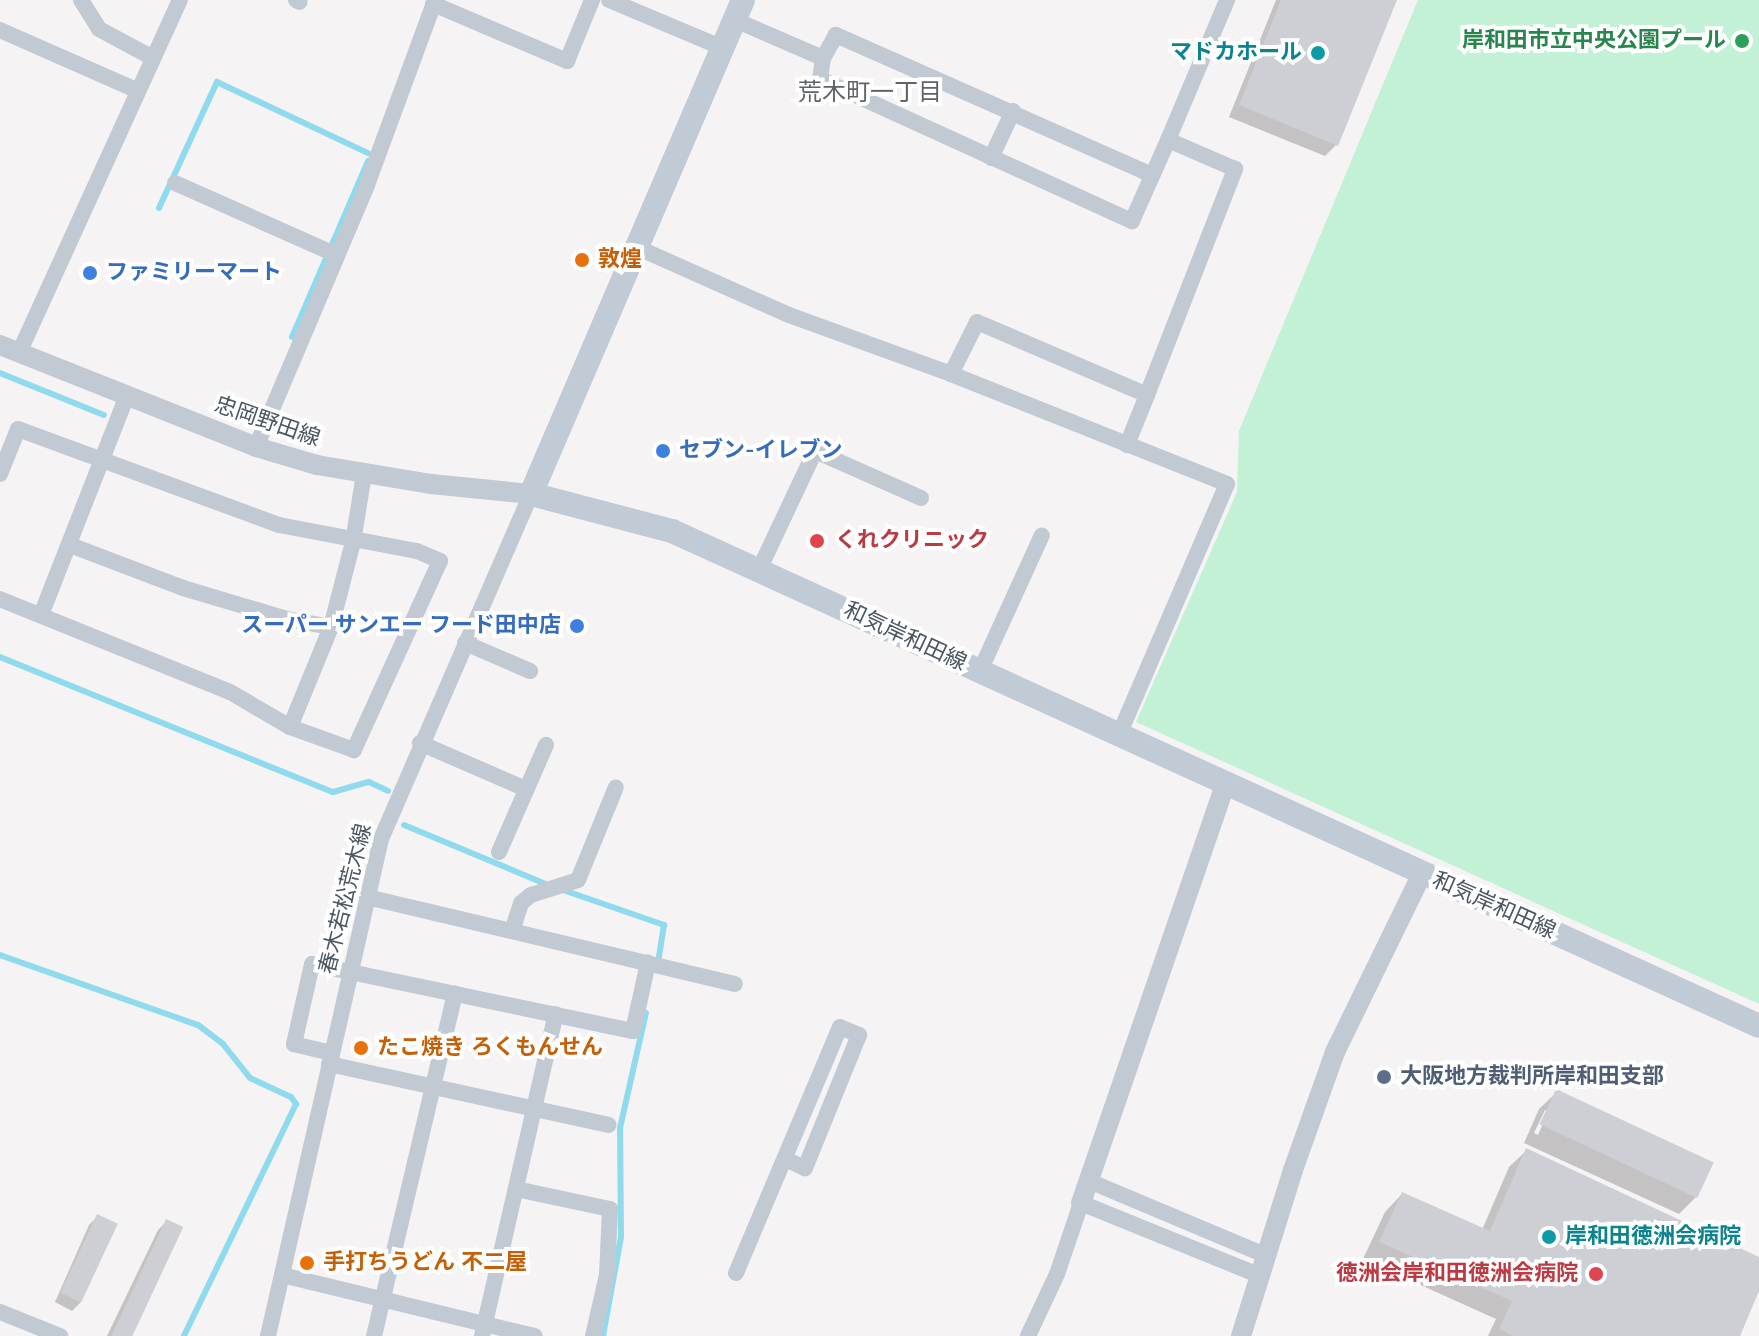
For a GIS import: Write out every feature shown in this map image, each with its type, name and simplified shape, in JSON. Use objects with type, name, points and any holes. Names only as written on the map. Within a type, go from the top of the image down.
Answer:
[{"type":"main road","points":[[531,494],[739,10]]},
{"type":"main road","name":"和気岸和田線","points":[[531,494],[672,531],[1759,1026]]},
{"type":"street","points":[[81,0],[99,29],[153,58]]},
{"type":"street","points":[[10,349],[180,0]]},
{"type":"street","points":[[256,447],[367,185],[434,2],[567,61],[592,0]]},
{"type":"street","points":[[609,0],[723,48]]},
{"type":"street","points":[[1152,175],[836,35],[823,58],[820,79],[1132,221],[1168,140],[1227,0]]},
{"type":"street","points":[[739,10],[823,58]]},
{"type":"street","points":[[0,30],[138,91]]},
{"type":"street","points":[[991,158],[1013,111]]},
{"type":"street","points":[[1127,445],[1235,169],[1168,140]]},
{"type":"street","points":[[175,183],[337,255]]},
{"type":"street","points":[[636,247],[789,315],[951,374],[1227,484],[1119,735]]},
{"type":"street","points":[[951,374],[977,322],[1147,395]]},
{"type":"street","name":"忠岡野田線","points":[[10,349],[256,447],[364,474],[531,494]]},
{"type":"street","points":[[41,615],[127,396]]},
{"type":"street","points":[[0,474],[18,429],[279,525],[353,542],[417,551],[440,561],[354,750],[290,727],[230,692],[0,599]]},
{"type":"street","points":[[759,570],[815,451],[921,498]]},
{"type":"street","points":[[290,727],[331,627],[353,542],[364,474]]},
{"type":"street","name":"春木若松荒木線","points":[[268,1336],[381,839],[420,743],[531,494]]},
{"type":"street","points":[[980,671],[1042,535]]},
{"type":"street","points":[[70,545],[183,588],[287,619],[331,627]]},
{"type":"street","points":[[465,643],[530,671]]},
{"type":"street","points":[[420,743],[526,789]]},
{"type":"street","points":[[499,852],[546,745]]},
{"type":"street","points":[[1028,1336],[1057,1274],[1225,784]]},
{"type":"street","points":[[512,931],[521,903],[531,895],[578,880],[616,787]]},
{"type":"street","points":[[1241,1336],[1335,1052],[1422,874]]},
{"type":"street","points":[[367,897],[735,984]]},
{"type":"street","points":[[608,1125],[433,1087],[330,1058],[294,1044],[312,964],[633,1031],[648,963]]},
{"type":"street","points":[[374,1336],[455,993]]},
{"type":"street","points":[[483,1330],[556,1014]]},
{"type":"street","points":[[736,1273],[840,1027],[859,1035],[805,1168],[785,1159]]},
{"type":"street","points":[[1089,1181],[1264,1266]]},
{"type":"street","points":[[516,1189],[610,1209],[607,1275],[593,1336]]},
{"type":"street","points":[[1081,1203],[1264,1266]]},
{"type":"street","points":[[282,1275],[383,1299],[483,1330],[535,1336]]},
{"type":"street","points":[[0,1312],[60,1336]]},
{"type":"green space","points":[[1418,0],[1759,0],[1759,1004],[1136,722],[1237,492],[1239,431]]},
{"type":"building","name":"マドカホール","points":[[1281,0],[1397,0],[1338,146],[1239,105]]},
{"type":"building","points":[[1556,1089],[1714,1163],[1697,1198],[1540,1124]]},
{"type":"building","name":"岸和田徳洲会病院","points":[[1526,1148],[1759,1257],[1759,1291],[1740,1336],[1513,1336],[1499,1329],[1512,1301],[1379,1242],[1402,1192],[1490,1231]]},
{"type":"building","points":[[97,1214],[118,1224],[81,1303],[60,1293]]},
{"type":"building","points":[[166,1219],[183,1227],[132,1336],[111,1336]]},
{"type":"waterway","points":[[159,208],[217,82],[368,153]]},
{"type":"waterway","points":[[292,337],[368,161]]},
{"type":"waterway","points":[[0,373],[104,415]]},
{"type":"waterway","points":[[0,657],[333,792],[369,782],[388,791]]},
{"type":"waterway","points":[[404,825],[548,885]]},
{"type":"waterway","points":[[563,890],[664,925],[659,958]]},
{"type":"waterway","points":[[0,955],[198,1025],[223,1044],[250,1078],[291,1097],[296,1104],[184,1336]]},
{"type":"waterway","points":[[603,1336],[621,1237],[620,1128],[646,1013]]},
{"type":"place","name":"岸和田市立中央公園プール","points":[[1742,41]]},
{"type":"place","name":"マドカホール","points":[[1318,53]]},
{"type":"place","name":"敦煌","points":[[582,260]]},
{"type":"place","name":"ファミリーマート","points":[[90,273]]},
{"type":"place","name":"セブン-イレブン","points":[[663,451]]},
{"type":"place","name":"くれクリニック","points":[[817,541]]},
{"type":"place","name":"スーパー サンエー フード田中店","points":[[577,626]]},
{"type":"place","name":"たこ焼き ろくもんせん","points":[[361,1048]]},
{"type":"place","name":"大阪地方裁判所岸和田支部","points":[[1384,1077]]},
{"type":"place","name":"岸和田徳洲会病院","points":[[1549,1237]]},
{"type":"place","name":"手打ちうどん 不二屋","points":[[307,1263]]},
{"type":"place","name":"徳洲会岸和田徳洲会病院","points":[[1596,1274]]},
{"type":"district","name":"荒木町一丁目","points":[[870,93]]}]
